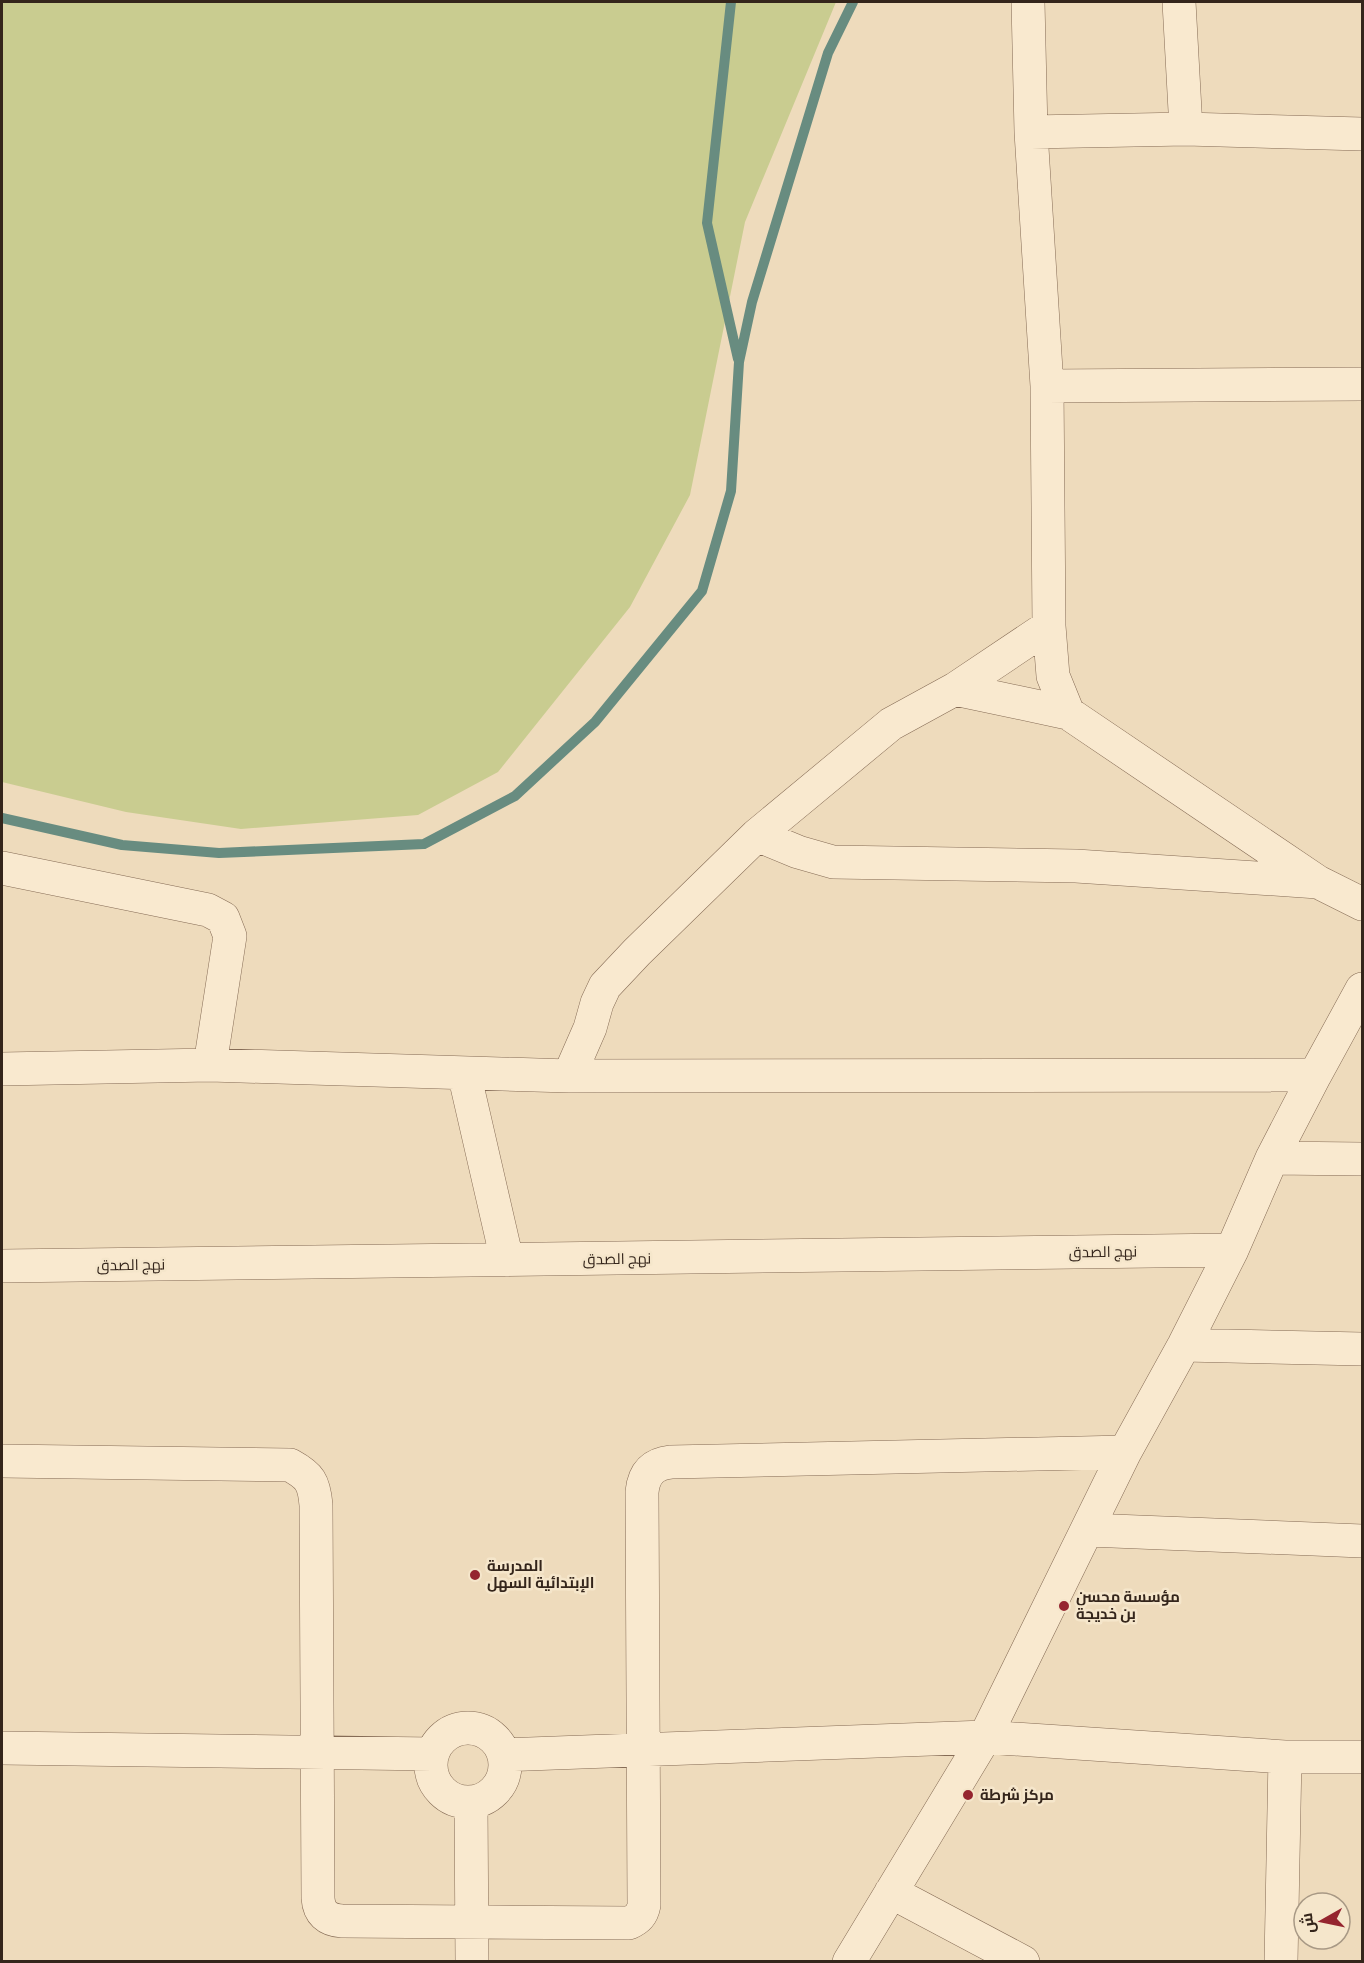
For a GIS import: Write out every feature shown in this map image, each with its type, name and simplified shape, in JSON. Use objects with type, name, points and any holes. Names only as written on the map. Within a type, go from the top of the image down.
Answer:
[{"type":"street","points":[[1028,2],[1031,132],[1047,386],[1049,626],[1053,675],[1068,713]]},
{"type":"street","points":[[1179,2],[1185,129]]},
{"type":"street","points":[[1031,132],[1185,129],[1362,134]]},
{"type":"street","points":[[1047,386],[1362,384]]},
{"type":"street","points":[[569,1076],[605,986],[757,835],[891,724],[955,689],[1049,626]]},
{"type":"street","points":[[955,689],[1068,713],[1318,882],[1362,904]]},
{"type":"street","points":[[757,835],[798,852],[833,862],[1076,866],[1318,882]]},
{"type":"street","points":[[2,868],[208,910],[224,918],[230,936],[210,1065]]},
{"type":"street","points":[[849,1962],[985,1737],[1125,1452],[1184,1345],[1232,1250],[1272,1158],[1362,989]]},
{"type":"street","points":[[2,1069],[210,1065],[569,1076],[1315,1075]]},
{"type":"street","points":[[464,1073],[507,1260]]},
{"type":"street","points":[[1272,1158],[1362,1159]]},
{"type":"street","name":"نهج الصدق","points":[[2,1266],[1232,1250]]},
{"type":"street","points":[[1184,1345],[1362,1349]]},
{"type":"street","points":[[2,1461],[290,1465],[305,1473],[314,1487],[316,1505],[318,1907],[324,1916],[332,1921],[629,1923],[642,1913],[644,1905],[642,1492],[643,1479],[650,1470],[660,1463],[1125,1452]]},
{"type":"street","points":[[1088,1530],[1362,1541]]},
{"type":"street","points":[[468,1728],[480,1730],[499,1744],[504,1755],[503,1774],[494,1791],[471,1802],[459,1801],[448,1796],[433,1778],[432,1754],[446,1735],[456,1730],[468,1728]]},
{"type":"street","points":[[504,1755],[985,1737],[1285,1757],[1362,1757]]},
{"type":"street","points":[[2,1748],[432,1754]]},
{"type":"street","points":[[1281,1962],[1285,1757]]},
{"type":"street","points":[[471,1802],[471,1962]]},
{"type":"street","points":[[891,1892],[1023,1962]]},
{"type":"green space","points":[[2,2],[836,2],[745,222],[690,495],[630,607],[498,772],[418,815],[241,829],[126,812],[2,782]]},
{"type":"waterway","points":[[731,2],[707,223],[738,359]]},
{"type":"waterway","points":[[2,818],[122,845],[219,853],[424,844],[515,796],[595,722],[702,591],[731,491],[739,362],[752,302],[828,53],[853,2]]},
{"type":"place","name":"المدرسة الإبتدائية السهل","points":[[475,1575]]},
{"type":"place","name":"مؤسسة محسن بن خديجة","points":[[1064,1606]]},
{"type":"place","name":"مركز شرطة","points":[[968,1795]]}]
